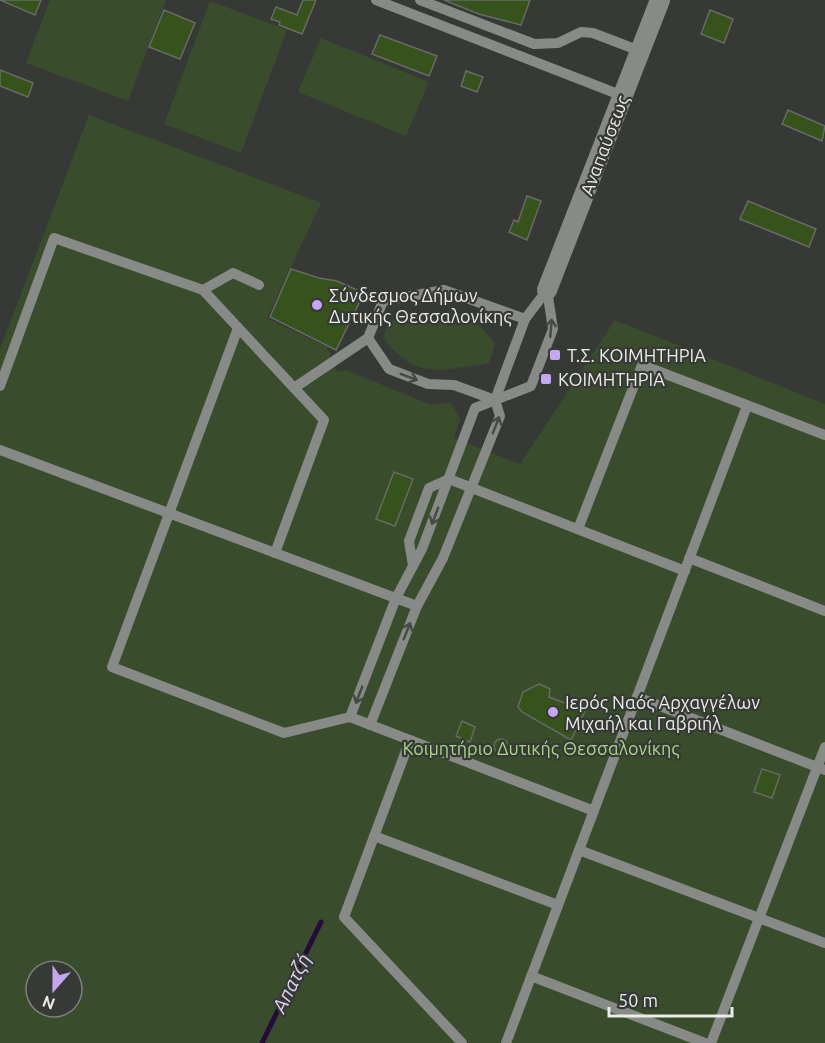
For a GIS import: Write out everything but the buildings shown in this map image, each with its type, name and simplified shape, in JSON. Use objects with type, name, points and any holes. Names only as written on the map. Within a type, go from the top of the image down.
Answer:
[{"type":"street","name":"Αναπαύσεως","points":[[548,290],[660,0]]},
{"type":"lane","points":[[376,0],[623,96]]},
{"type":"lane","points":[[420,0],[534,44],[558,43],[581,32],[593,33],[640,51]]},
{"type":"lane","points":[[0,386],[54,238],[203,290],[324,420],[275,553]]},
{"type":"lane","points":[[203,290],[233,273],[259,285]]},
{"type":"lane","points":[[294,388],[368,338],[383,301],[444,290],[525,320]]},
{"type":"lane","points":[[370,725],[417,606],[443,558],[500,416],[495,400],[525,320],[548,290]]},
{"type":"lane","points":[[350,717],[396,598],[413,566],[409,541],[429,488],[449,479],[476,408],[531,386],[553,329],[548,290]]},
{"type":"lane","points":[[238,328],[112,666],[284,733],[350,717],[594,811]]},
{"type":"lane","points":[[368,338],[390,369],[428,384],[454,385],[495,400]]},
{"type":"lane","points":[[578,529],[642,365],[825,435]]},
{"type":"lane","points":[[506,1043],[747,405]]},
{"type":"lane","points":[[0,450],[417,606]]},
{"type":"lane","points":[[449,479],[685,571]]},
{"type":"lane","points":[[689,558],[825,611]]},
{"type":"lane","points":[[637,697],[821,768]]},
{"type":"lane","points":[[410,740],[344,917],[462,1043]]},
{"type":"lane","points":[[711,1043],[759,918],[821,768],[825,747]]},
{"type":"lane","points":[[374,836],[558,905]]},
{"type":"lane","points":[[579,850],[825,943]]},
{"type":"lane","points":[[531,976],[705,1043]]},
{"type":"green space","points":[[50,0],[166,0],[128,101],[26,63]]},
{"type":"green space","points":[[210,1],[287,30],[241,153],[164,124]]},
{"type":"green space","points":[[321,38],[429,82],[406,136],[298,92]]},
{"type":"green space","name":"Κοιμητήριο Δυτικής Θεσσαλονίκης","points":[[89,115],[321,203],[267,318],[327,347],[337,372],[346,370],[429,404],[451,403],[460,419],[454,438],[520,464],[615,320],[825,404],[825,1043],[0,1043],[0,349]]},
{"type":"green space","points":[[448,310],[476,321],[495,343],[489,363],[443,370],[419,367],[395,352],[383,338],[389,321]]},
{"type":"waterway","name":"Απατζή","points":[[262,1043],[321,922]]},
{"type":"place","name":"Σύνδεσμος Δήμων Δυτικής Θεσσαλονίκης","points":[[317,305]]},
{"type":"place","name":"Τ.Σ. ΚΟΙΜΗΤΗΡΙΑ","points":[[555,355]]},
{"type":"place","name":"ΚΟΙΜΗΤΗΡΙΑ","points":[[546,379]]},
{"type":"place","name":"Ιερός Ναός Αρχαγγέλων Μιχαήλ και Γαβριήλ","points":[[553,712]]}]
